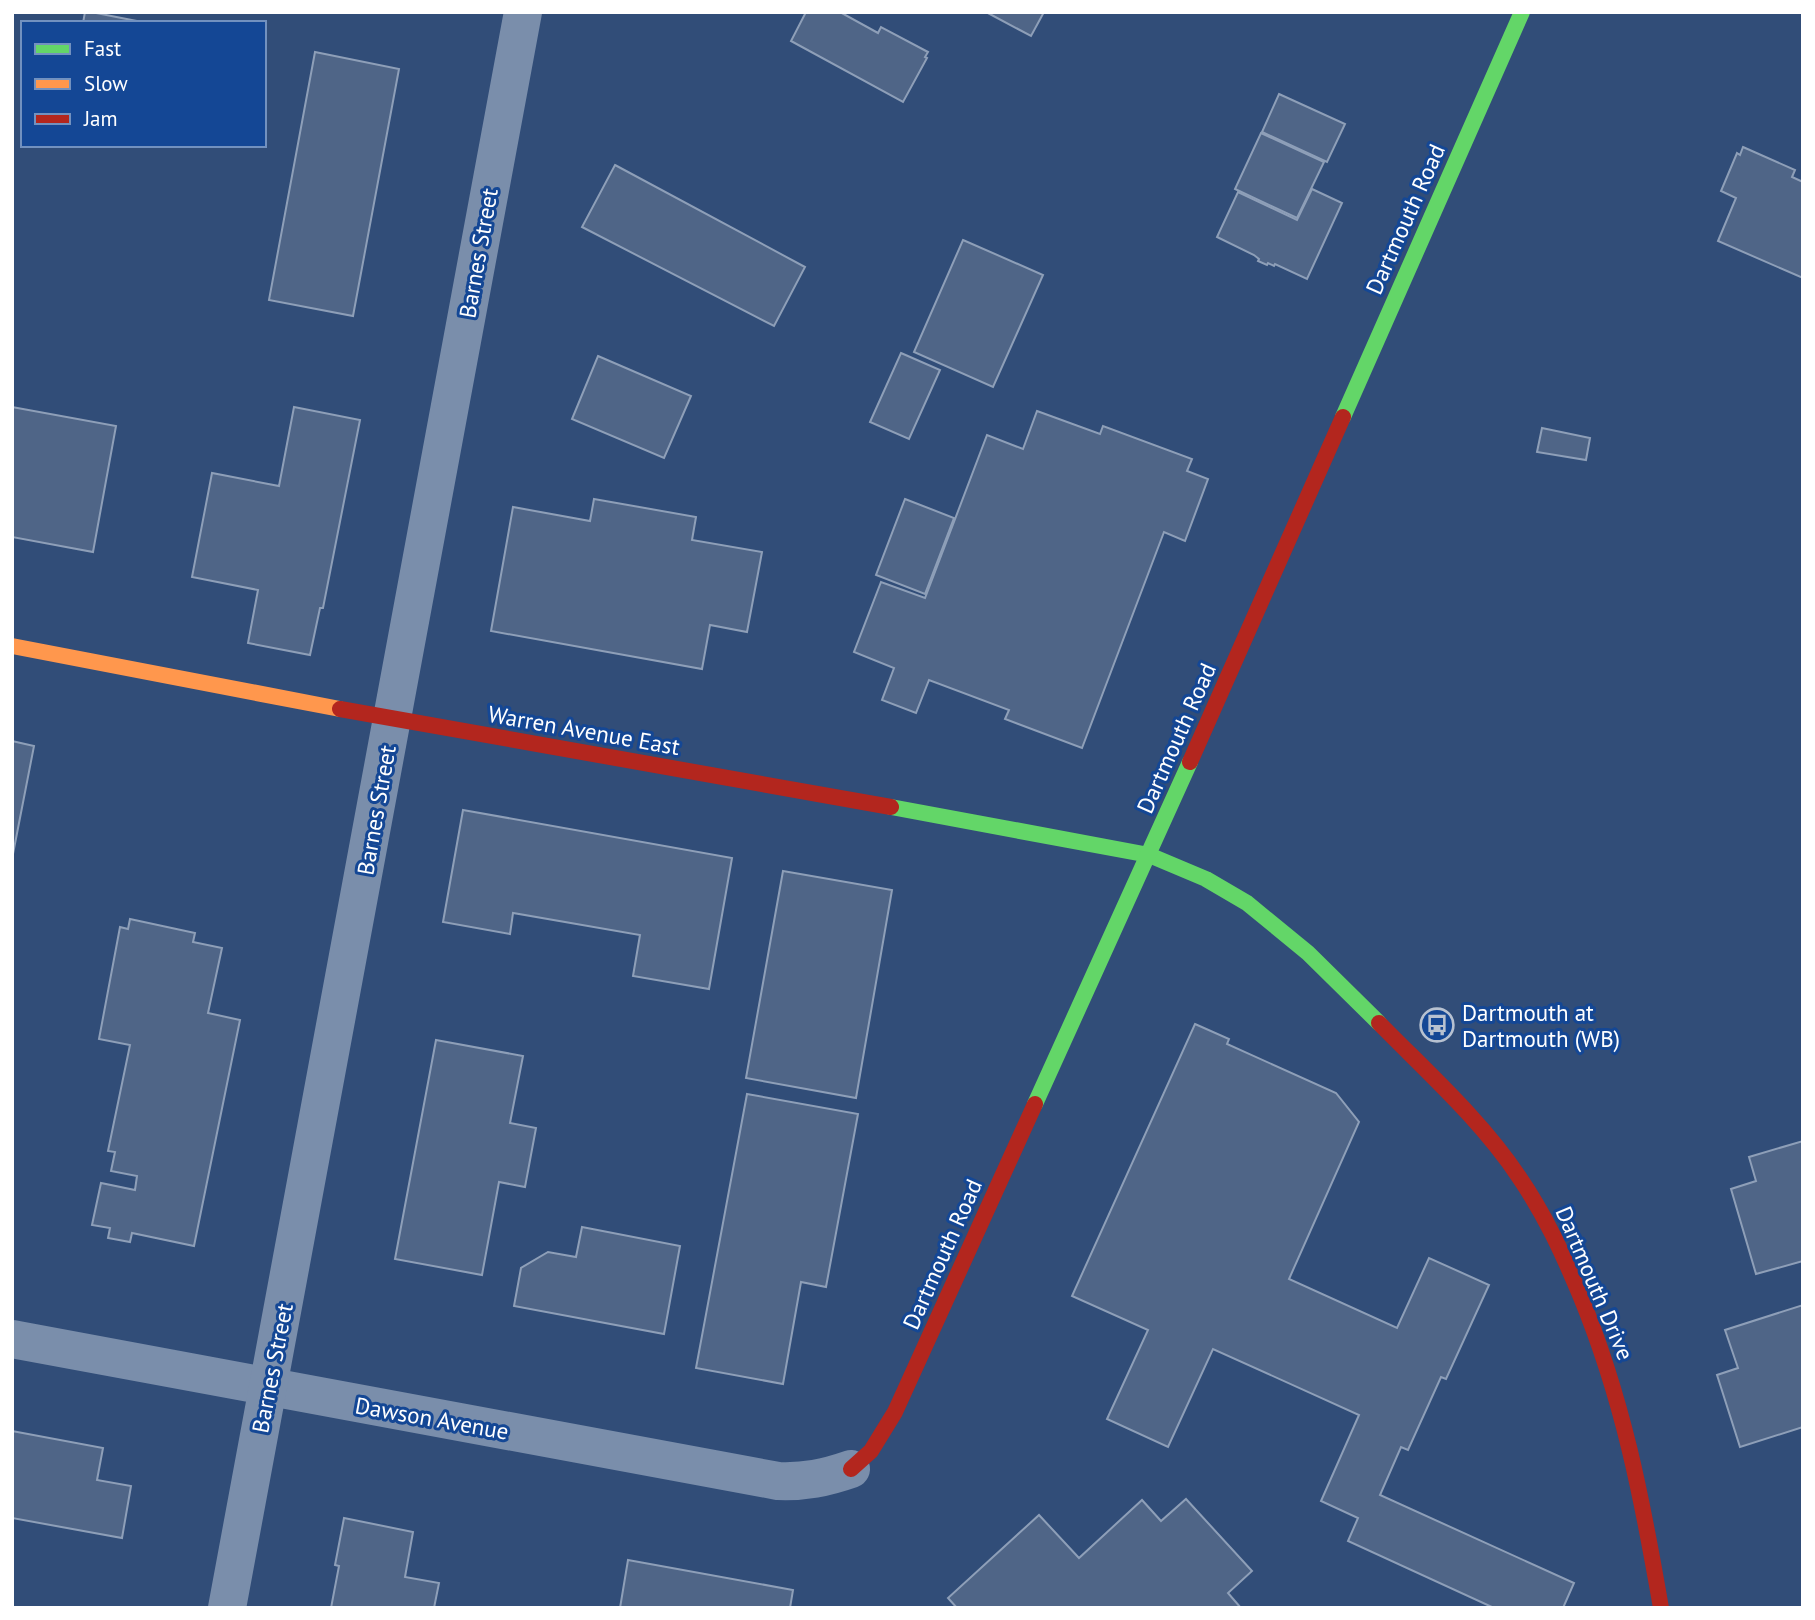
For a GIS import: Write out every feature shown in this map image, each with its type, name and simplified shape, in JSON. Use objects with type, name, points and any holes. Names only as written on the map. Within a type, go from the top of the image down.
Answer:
[{"type":"street","name":"Barnes Street","points":[[227,1608],[523,12]]},
{"type":"street","name":"Dartmouth Road","points":[[850,1469],[862,1462],[877,1446],[895,1412],[1149,855],[1521,12]]},
{"type":"street","name":"Warren Avenue East","points":[[12,646],[393,719],[1149,855]]},
{"type":"street","name":"Dartmouth Drive","points":[[1149,855],[1206,879],[1247,903],[1308,953],[1473,1120],[1518,1175],[1554,1233],[1600,1344],[1624,1421],[1643,1501],[1661,1608]]},
{"type":"street","name":"Dawson Avenue","points":[[12,1339],[778,1481],[804,1482],[850,1469]]},
{"type":"building","points":[[85,12],[91,12],[137,21],[83,21]]},
{"type":"building","points":[[806,12],[840,12],[878,33],[881,27],[928,52],[903,102],[791,41]]},
{"type":"building","points":[[986,12],[1044,12],[1031,36]]},
{"type":"building","points":[[315,52],[399,69],[353,316],[269,300]]},
{"type":"building","points":[[1279,94],[1345,124],[1327,162],[1262,132]]},
{"type":"building","points":[[1261,133],[1324,162],[1297,218],[1235,189]]},
{"type":"building","points":[[1743,147],[1795,170],[1792,177],[1803,182],[1803,278],[1718,241],[1736,198],[1721,191],[1737,153],[1740,155]]},
{"type":"building","points":[[615,165],[805,267],[774,326],[582,227]]},
{"type":"building","points":[[1312,189],[1342,203],[1307,279],[1275,264],[1267,265],[1258,261],[1254,255],[1217,237],[1238,192],[1297,220]]},
{"type":"building","points":[[963,240],[1043,275],[993,387],[914,352]]},
{"type":"building","points":[[901,353],[940,370],[909,439],[870,422]]},
{"type":"building","points":[[598,356],[691,396],[664,458],[572,419]]},
{"type":"building","points":[[12,407],[116,426],[93,552],[12,537]]},
{"type":"building","points":[[294,407],[360,420],[323,608],[320,608],[310,655],[248,643],[258,590],[192,577],[212,473],[279,486]]},
{"type":"building","points":[[1037,411],[1100,434],[1103,426],[1192,459],[1187,471],[1208,479],[1185,541],[1164,532],[1082,748],[1005,719],[1009,710],[929,680],[916,713],[882,700],[894,668],[854,652],[881,582],[925,598],[987,435],[1023,449]]},
{"type":"building","points":[[1542,428],[1590,438],[1586,460],[1537,452]]},
{"type":"building","points":[[594,499],[696,517],[692,540],[762,552],[747,632],[710,625],[702,669],[491,631],[513,507],[590,521]]},
{"type":"building","points":[[905,499],[954,518],[925,594],[876,575]]},
{"type":"building","points":[[12,741],[34,746],[12,859]]},
{"type":"building","points":[[463,810],[732,858],[709,989],[633,976],[640,935],[513,913],[510,934],[443,922]]},
{"type":"building","points":[[783,871],[892,890],[856,1098],[746,1078]]},
{"type":"building","points":[[130,919],[195,933],[193,942],[222,948],[208,1013],[240,1020],[194,1246],[132,1233],[130,1242],[108,1238],[110,1228],[92,1225],[101,1183],[135,1190],[137,1176],[111,1171],[115,1152],[108,1151],[130,1045],[99,1039],[120,927],[128,929]]},
{"type":"building","points":[[1195,1024],[1229,1039],[1227,1044],[1336,1093],[1359,1122],[1289,1279],[1397,1328],[1429,1258],[1489,1285],[1446,1379],[1441,1377],[1408,1450],[1401,1447],[1380,1495],[1574,1583],[1563,1608],[1494,1608],[1348,1541],[1358,1518],[1321,1501],[1359,1415],[1213,1349],[1168,1447],[1107,1419],[1148,1330],[1072,1296]]},
{"type":"building","points":[[436,1040],[523,1056],[510,1123],[536,1128],[525,1187],[499,1182],[482,1275],[395,1259]]},
{"type":"building","points":[[747,1094],[858,1114],[826,1287],[801,1282],[783,1384],[696,1368]]},
{"type":"building","points":[[1803,1141],[1803,1261],[1756,1274],[1731,1189],[1756,1181],[1749,1157]]},
{"type":"building","points":[[582,1227],[680,1246],[664,1334],[514,1306],[521,1268],[548,1252],[576,1257]]},
{"type":"building","points":[[1803,1305],[1803,1427],[1740,1447],[1717,1375],[1738,1368],[1725,1330]]},
{"type":"building","points":[[12,1431],[103,1448],[97,1480],[131,1486],[122,1538],[12,1518]]},
{"type":"building","points":[[1186,1499],[1252,1571],[1228,1593],[1241,1608],[957,1608],[948,1598],[1039,1515],[1079,1558],[1142,1500],[1161,1521]]},
{"type":"building","points":[[344,1518],[413,1532],[405,1577],[439,1583],[434,1608],[331,1608],[339,1566],[335,1565]]},
{"type":"building","points":[[628,1560],[793,1590],[790,1608],[620,1608]]},
{"type":"traffic: fast","points":[[1343,417],[1522,12]]},
{"type":"traffic: fast","points":[[1035,1104],[1190,762]]},
{"type":"traffic: fast","points":[[891,807],[1149,855],[1206,879],[1247,903],[1308,953],[1379,1023]]},
{"type":"traffic: slow","points":[[12,646],[340,709]]},
{"type":"traffic: jam","points":[[1190,762],[1343,417]]},
{"type":"traffic: jam","points":[[340,709],[891,807]]},
{"type":"traffic: jam","points":[[1379,1023],[1488,1136],[1537,1205],[1560,1249],[1595,1334],[1620,1411],[1661,1608]]},
{"type":"traffic: jam","points":[[851,1469],[871,1451],[895,1412],[1035,1104]]},
{"type":"place","name":"Dartmouth at Dartmouth (WB)","points":[[1437,1025]]}]
